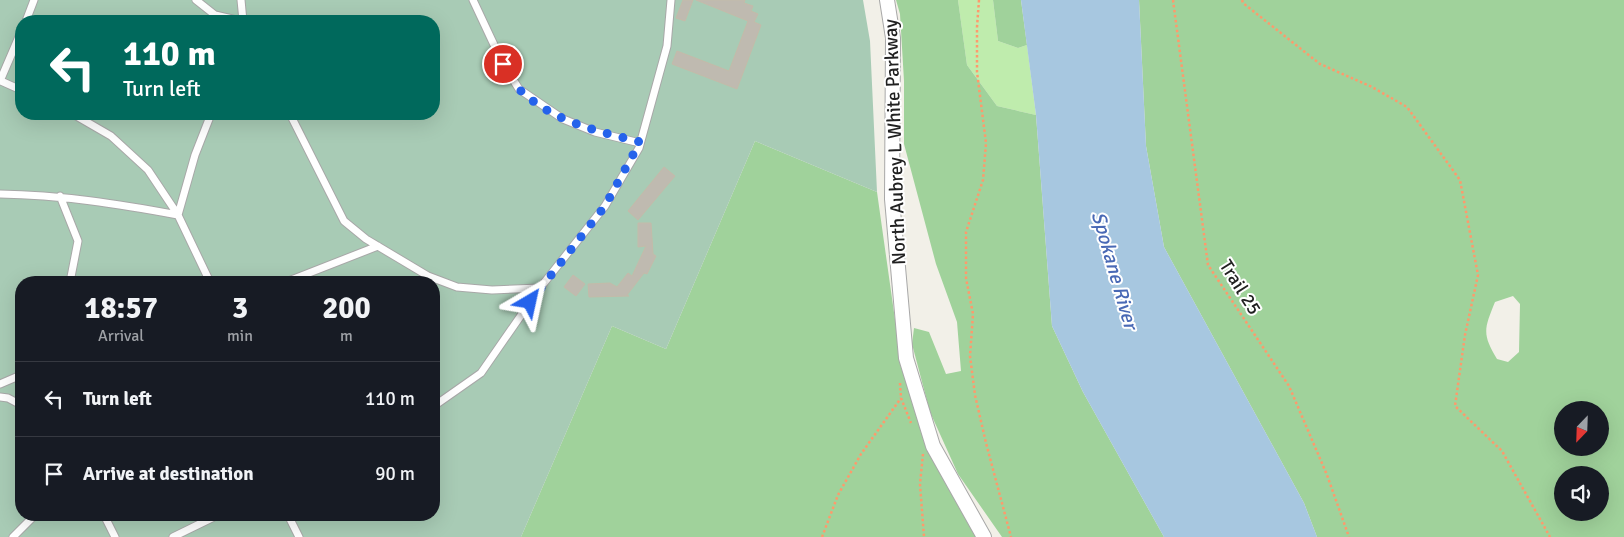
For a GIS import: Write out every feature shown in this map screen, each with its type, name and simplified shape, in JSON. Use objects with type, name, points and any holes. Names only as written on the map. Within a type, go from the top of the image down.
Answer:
[{"type":"street","name":"North Aubrey L White Parkway","points":[[887,0],[893,38],[892,199],[906,358],[933,446],[984,537]]},
{"type":"lane","points":[[28,15],[34,0]]},
{"type":"lane","points":[[196,0],[215,15]]},
{"type":"lane","points":[[241,0],[242,15]]},
{"type":"lane","points":[[473,0],[503,64],[519,89],[563,119],[595,132],[640,142]]},
{"type":"lane","points":[[440,402],[481,373],[540,288],[605,206],[640,142],[667,46],[670,0]]},
{"type":"lane","points":[[15,46],[0,81],[15,87]]},
{"type":"lane","points":[[84,120],[112,136],[148,170],[178,215],[207,276]]},
{"type":"lane","points":[[178,215],[208,120]]},
{"type":"lane","points":[[293,120],[344,221],[366,239],[428,276]]},
{"type":"lane","points":[[0,194],[60,196],[122,204],[178,215]]},
{"type":"lane","points":[[60,196],[78,241],[71,276]]},
{"type":"lane","points":[[301,276],[378,246]]},
{"type":"lane","points":[[440,281],[456,287],[492,290],[540,288]]},
{"type":"lane","points":[[0,384],[15,378]]},
{"type":"lane","points":[[0,397],[15,402]]},
{"type":"lane","points":[[13,537],[29,521]]},
{"type":"lane","points":[[107,521],[115,537]]},
{"type":"lane","points":[[173,537],[206,521]]},
{"type":"lane","points":[[291,521],[299,537]]},
{"type":"path","points":[[979,0],[977,72],[986,143],[983,180],[966,232],[966,278],[973,314],[970,356],[975,395],[983,433],[1011,537]]},
{"type":"path","name":"Trail 25","points":[[1172,0],[1208,265],[1289,386],[1326,475],[1349,537]]},
{"type":"path","points":[[1242,0],[1243,3],[1320,64],[1372,87],[1407,107],[1460,180],[1478,275],[1465,335],[1455,406],[1502,451],[1550,537]]},
{"type":"path","points":[[822,537],[838,496],[857,462],[901,398]]},
{"type":"path","points":[[920,447],[923,454],[920,484],[924,537]]},
{"type":"green space","points":[[0,0],[863,0],[870,41],[877,192],[755,141],[666,349],[612,326],[521,537],[0,537]]},
{"type":"green space","points":[[896,0],[958,0],[967,65],[997,106],[1036,115],[1052,326],[1083,392],[1164,537],[1002,537],[958,474],[930,412],[912,344],[914,328],[929,332],[946,374],[961,371],[957,322],[936,264],[904,144],[904,81],[900,14]]},
{"type":"green space","points":[[958,0],[993,0],[998,41],[1018,48],[1027,45],[1036,115],[997,106],[967,65]]},
{"type":"green space","points":[[993,0],[1021,0],[1027,45],[1018,48],[998,41]]},
{"type":"green space","points":[[1139,0],[1624,0],[1624,537],[1317,537],[1304,503],[1164,247],[1146,146]],"holes":[[[1513,296],[1520,304],[1519,352],[1508,362],[1497,359],[1489,343],[1486,331],[1495,302]]]},
{"type":"green space","points":[[755,141],[877,192],[900,355],[978,537],[521,537],[612,326],[666,349]]},
{"type":"water","name":"Spokane River","points":[[1021,0],[1139,0],[1146,146],[1164,247],[1304,503],[1317,537],[1164,537],[1083,392],[1052,326],[1036,115]]},
{"type":"building","points":[[683,0],[693,0],[685,21],[676,18]]},
{"type":"building","points":[[696,0],[745,0],[744,3],[753,6],[751,11],[758,14],[754,22],[761,25],[737,89],[672,64],[677,51],[729,71],[748,21]]},
{"type":"building","points":[[664,167],[675,176],[638,220],[628,211]]},
{"type":"building","points":[[638,223],[651,223],[653,254],[656,256],[647,274],[644,273],[627,295],[629,296],[589,297],[588,284],[610,283],[617,287],[628,273],[632,276],[646,246],[638,247]]},
{"type":"building","points":[[573,275],[585,284],[576,296],[564,287]]},
{"type":"route","points":[[503,64],[519,89],[563,119],[595,132],[640,142],[605,206],[530,302]]}]
